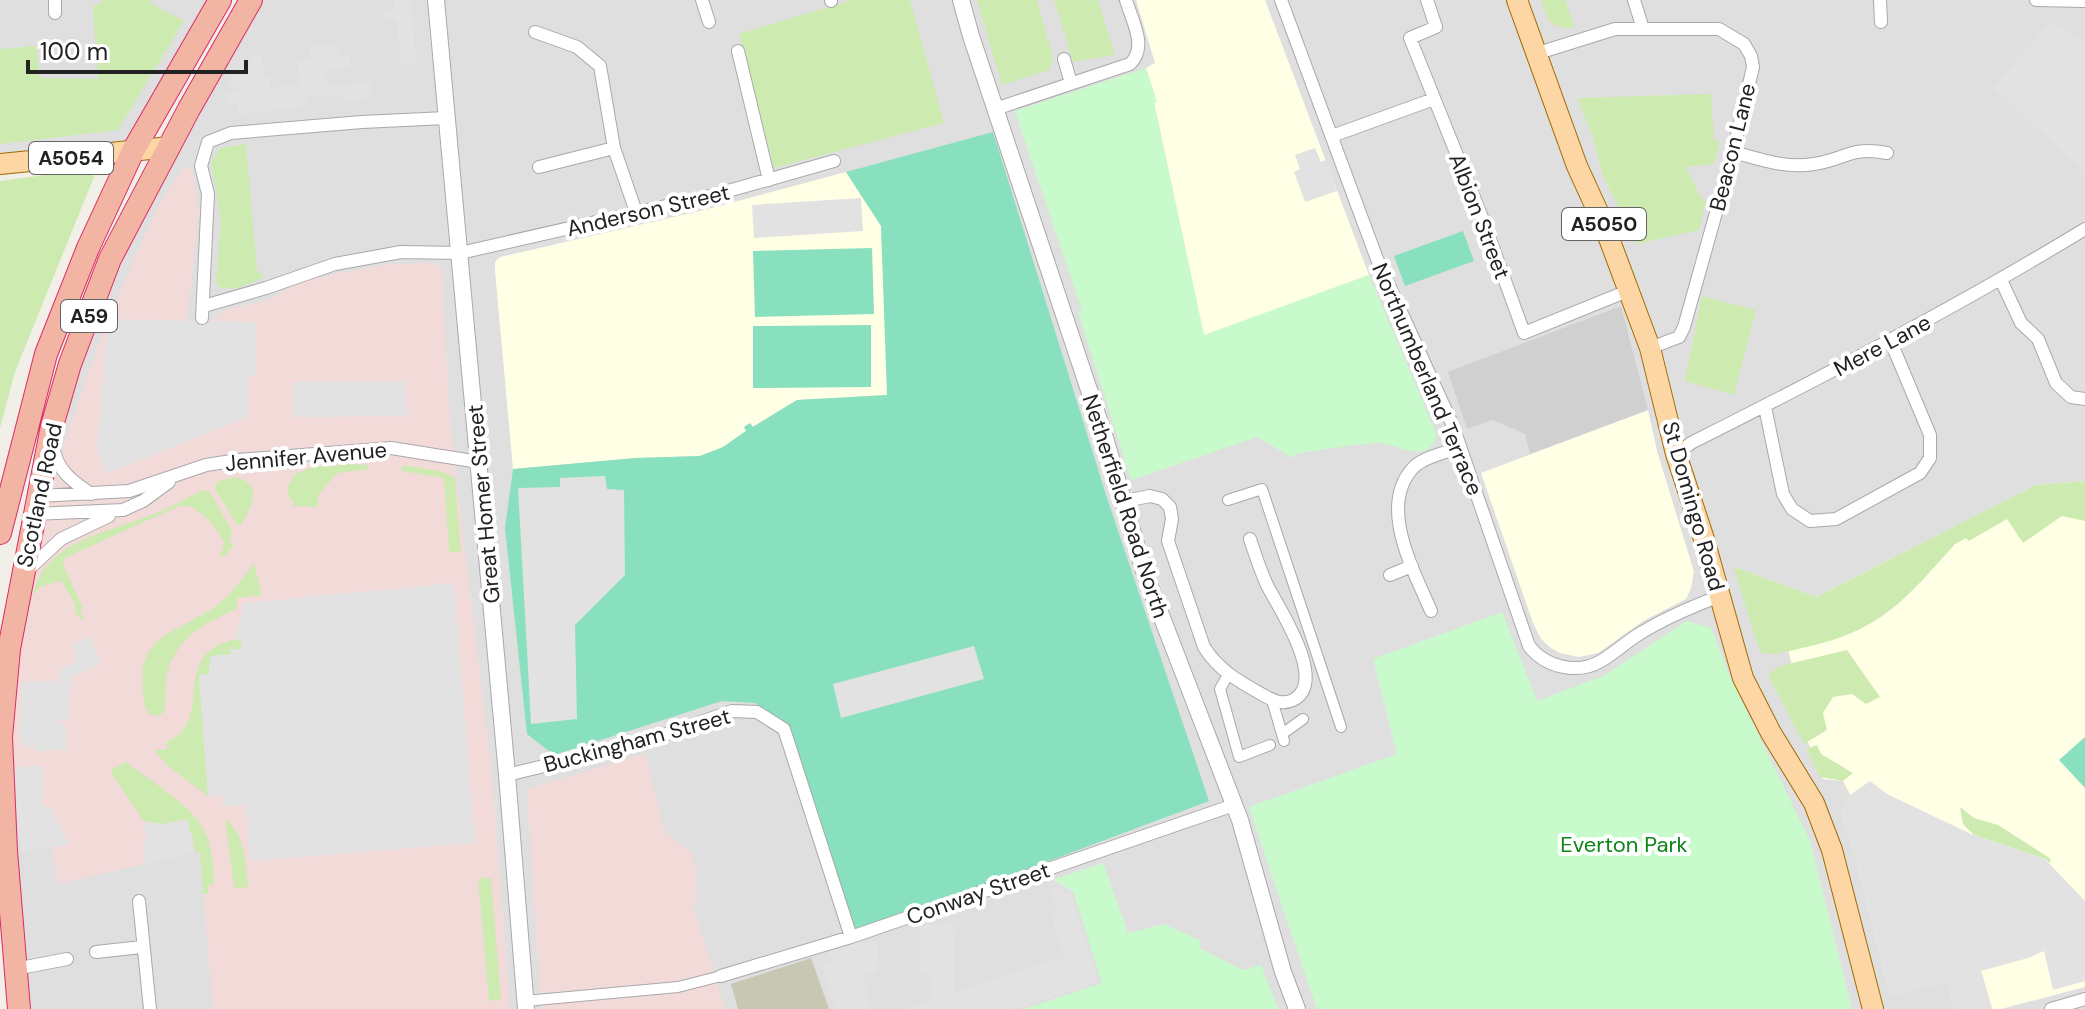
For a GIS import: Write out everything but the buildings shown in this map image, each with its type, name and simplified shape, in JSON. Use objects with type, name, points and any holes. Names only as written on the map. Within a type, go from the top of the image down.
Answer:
[{"type":"highway","name":"A59","points":[[133,151],[220,0]]},
{"type":"highway","name":"A59","points":[[170,147],[251,0]]},
{"type":"highway","name":"Scotland Road","points":[[19,1009],[0,754],[5,674],[21,581],[52,426],[70,364],[110,259],[170,147]]},
{"type":"highway","name":"Scotland Road","points":[[0,533],[3,501],[46,354],[88,248],[133,151]]},
{"type":"main road","name":"St Domingo Road","points":[[1517,0],[1577,166],[1604,225],[1650,348],[1676,454],[1743,678],[1771,733],[1814,803],[1832,850],[1873,1009]]},
{"type":"main road","name":"A5054","points":[[0,164],[170,147]]},
{"type":"main road","points":[[3,501],[36,505]]},
{"type":"street","name":"Great Homer Street","points":[[436,0],[525,1005]]},
{"type":"street","points":[[702,0],[709,22]]},
{"type":"street","name":"Netherfield Road North","points":[[961,0],[1105,438],[1144,571],[1234,805],[1283,972],[1297,1009]]},
{"type":"street","points":[[995,109],[1130,64],[1138,56],[1140,46],[1126,0]]},
{"type":"street","name":"Northumberland Terrace","points":[[1281,0],[1377,259],[1430,371],[1460,447],[1529,646],[1539,658],[1560,667],[1598,663],[1636,636],[1720,596]]},
{"type":"street","name":"Albion Street","points":[[1427,0],[1436,27],[1410,38],[1483,220],[1524,333],[1630,290]]},
{"type":"street","points":[[1634,0],[1643,29]]},
{"type":"street","points":[[1880,0],[1881,22]]},
{"type":"street","points":[[2036,0],[2085,1]]},
{"type":"street","name":"Beacon Lane","points":[[1535,54],[1615,29],[1719,29],[1744,44],[1751,56],[1753,67],[1733,152],[1684,327],[1679,337],[1650,348]]},
{"type":"street","points":[[535,32],[577,47],[600,66],[614,148],[636,212]]},
{"type":"street","points":[[738,51],[769,180]]},
{"type":"street","points":[[1064,59],[1071,83]]},
{"type":"street","points":[[1332,136],[1434,99]]},
{"type":"street","name":"Anderson Street","points":[[446,118],[231,133],[208,142],[201,166],[208,194],[203,312],[335,264],[401,252],[460,253],[769,180],[834,161]]},
{"type":"street","points":[[539,167],[614,148]]},
{"type":"street","points":[[1733,152],[1795,166],[1831,160],[1859,149],[1887,153]]},
{"type":"street","name":"Mere Lane","points":[[1676,454],[1691,443],[1891,342],[2085,229]]},
{"type":"street","points":[[2001,280],[2021,323],[2038,339],[2056,383],[2071,397],[2085,399]]},
{"type":"street","points":[[1765,407],[1783,494],[1792,509],[1810,521],[1836,519],[1920,473],[1930,458],[1930,435],[1891,342]]},
{"type":"street","points":[[52,426],[53,449],[58,463],[71,481],[92,494]]},
{"type":"street","points":[[1431,611],[1400,527],[1399,505],[1403,483],[1416,464],[1460,447]]},
{"type":"street","name":"Jennifer Avenue","points":[[36,505],[92,494],[129,491],[206,465],[238,460],[391,448],[479,462]]},
{"type":"street","name":"Jennifer Avenue","points":[[36,505],[123,510],[143,501],[181,473]]},
{"type":"street","points":[[1228,500],[1262,489],[1341,727]]},
{"type":"street","points":[[1123,506],[1150,496],[1162,499],[1170,507],[1172,519],[1168,541],[1199,637],[1213,661],[1228,675],[1283,703],[1296,699],[1307,683],[1306,669],[1283,609],[1269,588],[1250,539]]},
{"type":"street","points":[[21,581],[40,556],[55,543],[123,510]]},
{"type":"street","points":[[1390,575],[1412,566]]},
{"type":"street","points":[[1228,675],[1220,689],[1239,757],[1270,745]]},
{"type":"street","points":[[1272,700],[1283,737],[1303,719]]},
{"type":"street","name":"Buckingham Street","points":[[507,775],[647,741],[732,711],[757,712],[784,729],[851,937]]},
{"type":"street","name":"Conway Street","points":[[721,976],[851,937],[1234,805]]},
{"type":"street","points":[[139,901],[150,1009]]},
{"type":"street","points":[[96,952],[142,947]]},
{"type":"street","points":[[15,969],[67,959]]},
{"type":"street","points":[[525,1005],[678,987],[721,976]]},
{"type":"street","points":[[2051,1009],[2085,999]]},
{"type":"shaded area","points":[[0,0],[220,0],[133,151],[0,164]]},
{"type":"shaded area","points":[[251,0],[2085,0],[2085,1009],[19,1009],[1,769],[70,364]]},
{"type":"shaded area","points":[[394,0],[411,0],[416,64],[401,66],[397,19],[385,20],[384,10],[394,9]]},
{"type":"shaded area","points":[[1136,0],[1265,0],[1369,275],[1204,336],[1156,101],[1146,68],[1155,63]]},
{"type":"shaded area","points":[[2052,21],[2085,42],[2085,172],[1993,87]]},
{"type":"shaded area","points":[[337,45],[338,55],[349,54],[350,68],[327,70],[323,79],[335,85],[371,82],[372,91],[365,100],[347,101],[339,94],[307,98],[307,107],[239,114],[238,103],[226,103],[225,93],[239,91],[228,84],[242,61],[252,66],[251,55],[262,54],[264,77],[270,77],[270,87],[300,85],[298,60],[311,59],[310,47]]},
{"type":"shaded area","points":[[1315,148],[1321,162],[1326,160],[1337,191],[1305,202],[1294,172],[1300,169],[1295,155]]},
{"type":"shaded area","points":[[192,168],[199,211],[187,320],[214,320],[222,311],[268,300],[300,282],[344,272],[391,264],[430,263],[441,267],[451,432],[492,776],[510,1009],[213,1009],[200,851],[58,884],[52,847],[21,851],[10,736],[15,671],[37,559],[67,434],[108,319],[156,210],[182,169]]},
{"type":"shaded area","points":[[846,172],[881,226],[888,395],[797,400],[752,427],[750,424],[746,431],[723,447],[700,456],[636,458],[513,469],[495,271],[495,262],[500,257],[704,210]]},
{"type":"shaded area","points":[[861,198],[863,231],[754,238],[752,205]]},
{"type":"shaded area","points":[[1621,306],[1648,410],[1530,454],[1525,434],[1493,420],[1467,429],[1448,372]]},
{"type":"shaded area","points":[[108,319],[256,322],[256,376],[248,376],[248,417],[106,474],[97,448]]},
{"type":"shaded area","points":[[406,381],[407,416],[294,417],[293,382]]},
{"type":"shaded area","points":[[1648,410],[1657,451],[1694,572],[1691,588],[1686,599],[1643,621],[1598,653],[1579,657],[1560,653],[1541,639],[1533,623],[1481,473]]},
{"type":"shaded area","points":[[605,476],[607,489],[624,490],[625,575],[575,625],[577,719],[531,724],[518,488],[560,487],[560,478]]},
{"type":"shaded area","points":[[2085,481],[2085,987],[2001,1009],[1992,1009],[1982,974],[1890,995],[1854,852],[1841,814],[1850,795],[1843,781],[1823,779],[1783,681],[1792,665],[1788,650],[1735,567],[1816,597],[2036,485]]},
{"type":"shaded area","points":[[454,583],[475,843],[250,861],[246,805],[223,807],[222,795],[208,796],[199,675],[209,674],[210,656],[231,654],[231,649],[242,649],[241,642],[236,639],[243,603]]},
{"type":"shaded area","points":[[90,637],[101,664],[71,678],[69,719],[59,720],[66,728],[66,750],[34,751],[34,745],[25,749],[19,734],[22,682],[58,681],[62,668],[77,661],[72,645]]},
{"type":"shaded area","points":[[974,646],[984,679],[841,718],[833,684]]},
{"type":"shaded area","points":[[645,754],[664,830],[684,849],[692,851],[696,877],[694,911],[725,1009],[541,1009],[527,789]]},
{"type":"shaded area","points":[[42,765],[42,805],[51,809],[70,845],[21,851],[13,768]]},
{"type":"shaded area","points":[[1870,781],[1887,794],[1971,834],[2045,859],[2085,901],[2085,981],[2053,990],[2044,951],[1981,971],[1992,1009],[1953,1009],[1948,988],[1950,982],[1890,995],[1854,852],[1841,814],[1850,795]]},
{"type":"shaded area","points":[[187,819],[195,852],[145,864],[143,851],[146,834],[143,826],[148,822],[163,824]]},
{"type":"shaded area","points":[[1061,886],[1064,894],[1071,892],[1099,982],[1014,1009],[903,1009],[932,999],[931,973],[921,973],[920,925],[953,923],[955,992],[1064,957],[1051,915],[1057,913],[1049,890]]},
{"type":"shaded area","points":[[879,941],[877,971],[862,977],[872,1009],[835,1009],[821,965],[831,962],[828,952],[859,942]]},
{"type":"shaded area","points":[[811,958],[829,1009],[738,1009],[731,984]]},
{"type":"green space","points":[[103,0],[151,0],[150,3],[184,21],[118,130],[0,144],[0,49],[36,46],[40,78],[98,79],[93,7]]},
{"type":"green space","points":[[852,0],[910,0],[944,123],[774,168],[739,34]]},
{"type":"green space","points":[[977,0],[1037,0],[1053,58],[1049,70],[1002,85]]},
{"type":"green space","points":[[1054,0],[1098,0],[1115,55],[1073,62]]},
{"type":"green space","points":[[1541,0],[1565,0],[1575,28],[1560,27],[1551,22]]},
{"type":"green space","points":[[1146,68],[1157,102],[1154,103],[1204,335],[1369,275],[1437,435],[1426,450],[1409,451],[1375,443],[1298,453],[1292,458],[1258,437],[1131,480],[1078,312],[1082,311],[1015,111]]},
{"type":"green space","points":[[1711,94],[1714,139],[1720,142],[1714,164],[1686,167],[1701,198],[1706,200],[1699,230],[1637,244],[1603,176],[1592,134],[1577,98]]},
{"type":"green space","points":[[993,132],[1107,498],[1209,801],[854,934],[785,725],[755,703],[722,701],[554,755],[527,734],[505,528],[513,469],[636,458],[700,456],[723,447],[746,431],[744,427],[750,423],[753,427],[797,400],[887,395],[881,226],[846,172]]},
{"type":"green space","points":[[246,144],[257,271],[264,277],[230,289],[219,287],[216,281],[221,221],[211,162],[221,148]]},
{"type":"green space","points":[[90,169],[94,177],[15,372],[0,428],[0,181]]},
{"type":"green space","points":[[1463,231],[1474,261],[1405,286],[1394,256]]},
{"type":"green space","points":[[872,248],[874,314],[755,317],[753,251]]},
{"type":"green space","points":[[1702,296],[1756,310],[1734,395],[1685,381]]},
{"type":"green space","points":[[871,325],[871,387],[753,388],[753,326]]},
{"type":"green space","points":[[366,465],[370,469],[337,473],[318,495],[318,507],[292,506],[294,502],[288,488],[297,473],[313,467]]},
{"type":"green space","points":[[402,465],[440,471],[455,478],[461,552],[449,552],[444,478],[402,471]]},
{"type":"green space","points":[[233,477],[243,480],[252,489],[252,503],[241,525],[237,525],[215,489],[217,482]]},
{"type":"green space","points":[[2085,481],[2085,521],[2062,516],[2023,543],[2007,519],[1969,541],[1966,538],[1955,544],[1921,582],[1872,623],[1829,641],[1781,653],[1760,652],[1735,567],[1816,597],[2036,485]]},
{"type":"green space","points":[[203,490],[210,492],[232,531],[230,542],[234,545],[223,557],[219,555],[224,541],[211,523],[193,508],[179,506],[65,558],[63,564],[86,623],[75,613],[75,604],[61,581],[41,586],[33,595],[50,563],[78,542],[161,511]]},
{"type":"green space","points":[[254,563],[262,595],[237,598],[237,608],[204,626],[185,641],[171,661],[167,674],[164,712],[158,716],[149,714],[143,688],[143,667],[148,654],[166,635],[222,600]]},
{"type":"green space","name":"Everton Park","points":[[1502,612],[1537,701],[1603,676],[1687,621],[1711,628],[1730,677],[1810,841],[1852,1009],[1317,1009],[1249,807],[1397,754],[1373,659]]},
{"type":"green space","points":[[236,639],[242,641],[242,649],[211,667],[209,674],[199,675],[208,796],[170,768],[154,750],[167,749],[167,741],[181,732],[189,720],[197,673],[203,659],[215,647]]},
{"type":"green space","points":[[1847,650],[1880,697],[1866,704],[1852,694],[1833,697],[1823,713],[1827,730],[1804,744],[1768,675],[1780,666]]},
{"type":"green space","points":[[2085,737],[2085,788],[2059,760]]},
{"type":"green space","points":[[1817,745],[1821,754],[1853,773],[1843,781],[1820,777],[1806,749]]},
{"type":"green space","points":[[126,762],[182,804],[200,824],[212,858],[214,884],[208,885],[209,894],[203,894],[200,851],[195,852],[191,832],[143,820],[110,771]]},
{"type":"green space","points":[[1960,807],[1974,818],[1998,825],[2051,859],[2050,863],[1974,835],[1963,824]]},
{"type":"green space","points":[[225,818],[241,841],[248,887],[234,888]]},
{"type":"green space","points":[[1103,863],[1128,933],[1164,924],[1201,941],[1200,948],[1242,970],[1261,965],[1278,1009],[1024,1009],[1102,983],[1073,891],[1053,880]]},
{"type":"green space","points":[[491,878],[501,1000],[489,1001],[478,879]]}]
